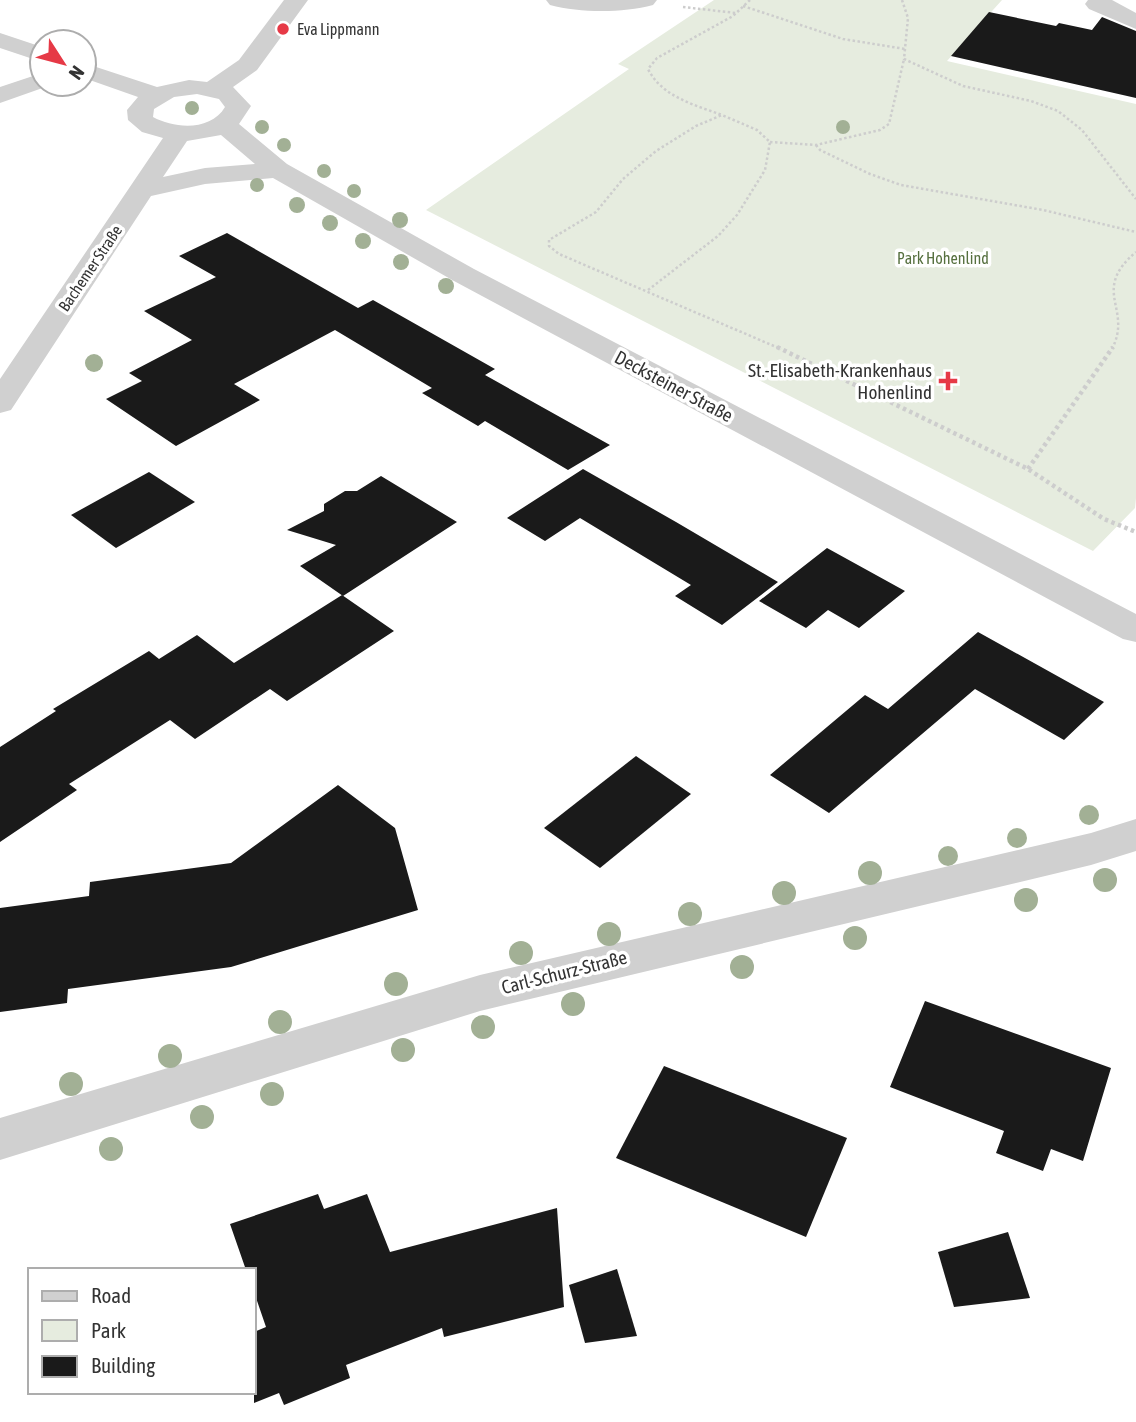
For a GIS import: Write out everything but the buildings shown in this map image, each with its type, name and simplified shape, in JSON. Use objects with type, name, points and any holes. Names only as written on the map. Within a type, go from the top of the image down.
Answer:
[{"type":"street","points":[[213,89],[248,65],[296,0]]},
{"type":"street","points":[[558,0],[605,3],[645,0]]},
{"type":"street","points":[[1100,0],[1097,4],[1136,22]]},
{"type":"street","points":[[0,40],[28,50]]},
{"type":"street","points":[[98,75],[157,95]]},
{"type":"street","points":[[0,95],[28,85]]},
{"type":"street","points":[[180,89],[213,89],[227,93],[238,106],[236,113],[223,124],[201,131],[179,133],[159,131],[141,120],[140,110],[157,95],[180,89]]},
{"type":"street","name":"Decksteiner Straße","points":[[223,124],[278,170],[464,275],[1136,630]]},
{"type":"street","name":"Bachemer Straße","points":[[0,402],[179,133]]},
{"type":"street","points":[[143,190],[205,176],[278,170]]},
{"type":"street","name":"Carl-Schurz-Straße","points":[[0,1139],[480,993],[1091,849],[1136,835]]},
{"type":"path","points":[[750,0],[736,13],[657,58],[648,69],[650,78],[673,94],[757,130],[770,142],[816,145],[880,130],[889,124],[904,60],[908,19],[902,0]]},
{"type":"path","points":[[743,6],[837,38],[875,47],[905,49]]},
{"type":"path","points":[[704,9],[736,13]]},
{"type":"path","points":[[904,60],[954,83],[1056,110],[1075,123],[1099,148],[1115,176],[1136,199]]},
{"type":"path","points":[[722,115],[695,127],[643,161],[622,180],[605,204],[549,240],[549,246],[559,254],[648,290],[859,385],[1028,470],[1104,519],[1136,531]]},
{"type":"path","points":[[648,290],[718,236],[737,215],[765,170],[770,142]]},
{"type":"path","points":[[816,145],[820,150],[870,174],[901,185],[1043,210],[1136,232]]},
{"type":"path","points":[[1028,470],[1116,341],[1118,309],[1112,294],[1112,279],[1120,264],[1136,252]]},
{"type":"green space","name":"Park Hohenlind","points":[[714,0],[1002,0],[947,61],[1136,104],[1136,498],[1135,508],[1093,551],[426,210],[629,69],[618,64]]},
{"type":"place","name":"Eva Lippmann","points":[[283,29]]},
{"type":"place","name":"St.-Elisabeth-Krankenhaus Hohenlind","points":[[948,381]]}]
